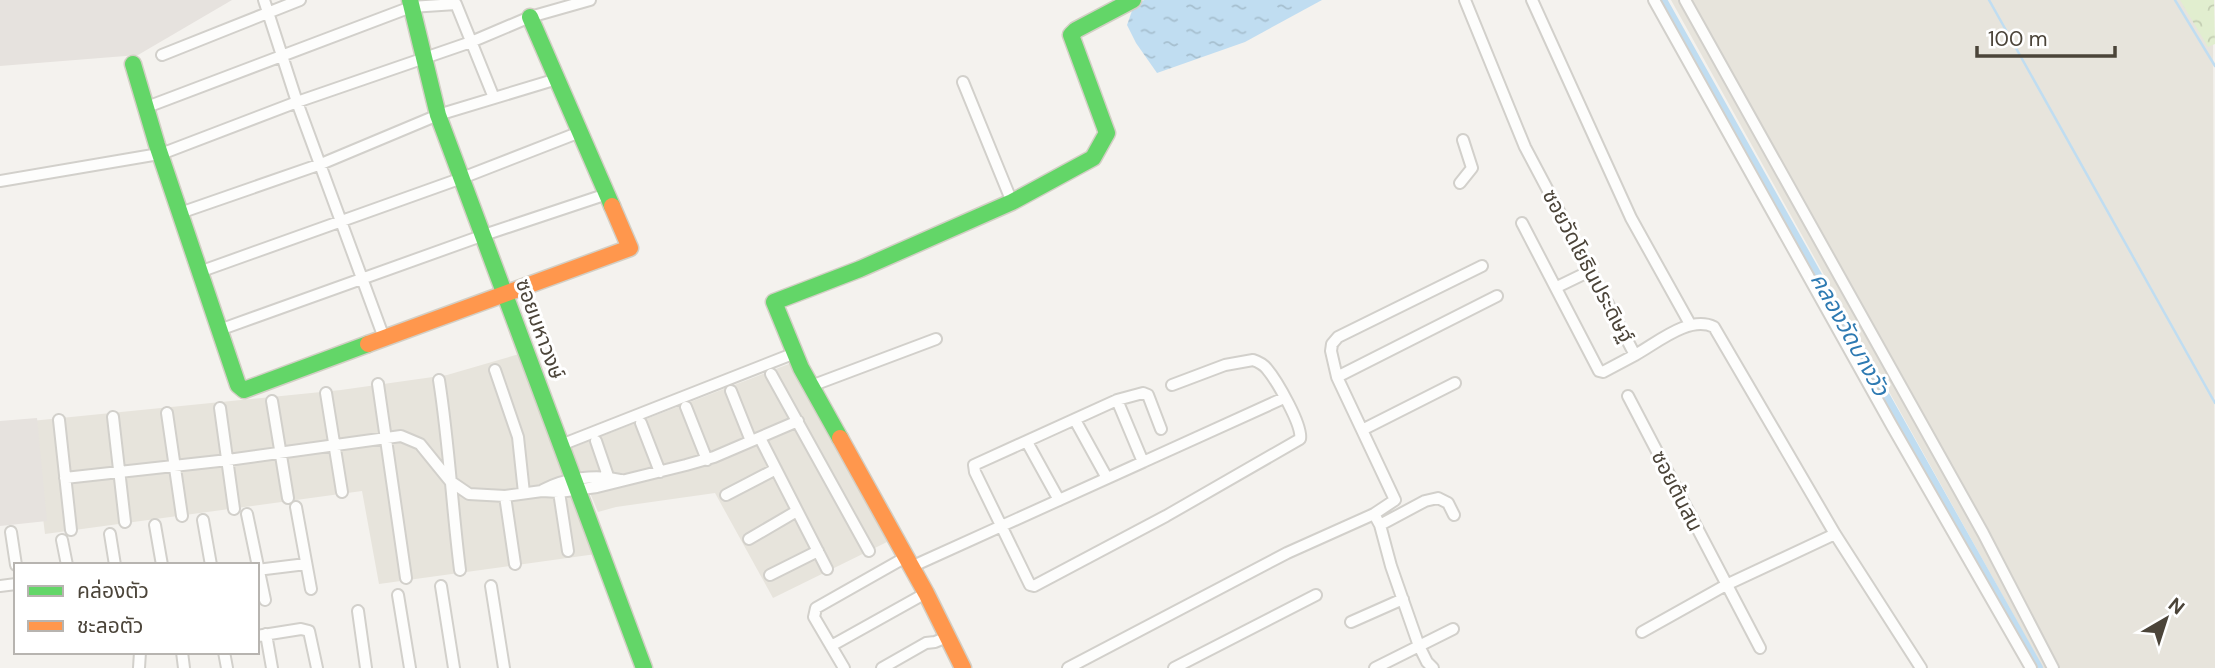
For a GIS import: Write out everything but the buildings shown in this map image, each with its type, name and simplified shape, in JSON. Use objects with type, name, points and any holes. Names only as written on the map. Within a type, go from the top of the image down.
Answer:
[{"type":"street","points":[[264,0],[297,102],[384,338]]},
{"type":"street","points":[[162,55],[300,0]]},
{"type":"street","points":[[0,181],[165,152],[297,102],[471,42],[530,18],[590,0]]},
{"type":"street","points":[[962,668],[926,593],[811,386],[774,302],[860,269],[1012,202],[1093,158],[1106,138],[1106,130],[1071,35],[1133,0]]},
{"type":"street","name":"ซอยวัดโยธินประดิษฐ์","points":[[1465,0],[1525,147],[1635,355],[1690,324]]},
{"type":"street","points":[[1532,0],[1631,218],[1690,324],[1707,324],[1716,330],[1835,534],[1921,668]]},
{"type":"street","points":[[1654,0],[1892,426],[2031,668]]},
{"type":"street","points":[[1685,0],[1983,534],[2053,668]]},
{"type":"street","points":[[150,106],[411,4],[456,4],[494,97]]},
{"type":"street","name":"ซอยมหาวงษ์","points":[[411,4],[438,115],[643,668]]},
{"type":"street","points":[[133,64],[150,106],[180,213],[222,330],[238,385],[242,390],[630,248],[530,18]]},
{"type":"street","points":[[180,213],[321,164],[438,115],[557,79]]},
{"type":"street","points":[[963,82],[1012,202]]},
{"type":"street","points":[[202,271],[462,178],[580,132]]},
{"type":"street","points":[[1460,183],[1472,168],[1464,140]]},
{"type":"street","points":[[222,330],[484,235],[607,194]]},
{"type":"street","points":[[1522,223],[1600,372],[1635,355]]},
{"type":"street","points":[[1068,668],[1287,553],[1374,514],[1395,500],[1338,377],[1331,351],[1332,344],[1338,337],[1482,266]]},
{"type":"street","points":[[1557,287],[1590,271]]},
{"type":"street","points":[[1338,377],[1497,296]]},
{"type":"street","points":[[811,386],[936,339]]},
{"type":"street","points":[[561,445],[795,353]]},
{"type":"street","points":[[1161,429],[1147,394],[1143,393],[1117,400],[973,467],[1027,581],[1034,586],[1298,442],[1301,431],[1284,398],[1267,369],[1253,360],[1225,365],[1172,385]]},
{"type":"street","points":[[495,370],[518,437],[524,493]]},
{"type":"street","points":[[771,374],[869,551]]},
{"type":"street","points":[[439,380],[449,442],[450,481],[460,570]]},
{"type":"street","points":[[1362,430],[1455,383]]},
{"type":"street","points":[[377,384],[406,578]]},
{"type":"street","points":[[731,391],[755,439],[776,469],[827,569]]},
{"type":"street","points":[[326,393],[342,492]]},
{"type":"street","name":"ซอยต้นสน","points":[[1628,396],[1760,648]]},
{"type":"street","points":[[844,668],[814,617],[818,605],[909,562],[1001,526],[1284,398]]},
{"type":"street","points":[[1117,400],[1143,462]]},
{"type":"street","points":[[272,401],[311,589]]},
{"type":"street","points":[[686,407],[707,460]]},
{"type":"street","points":[[220,408],[234,509]]},
{"type":"street","points":[[167,413],[182,516]]},
{"type":"street","points":[[113,417],[125,522]]},
{"type":"street","points":[[59,420],[71,530]]},
{"type":"street","points":[[1075,420],[1107,478]]},
{"type":"street","points":[[65,478],[228,460],[401,436],[419,444],[450,481],[468,494],[505,496],[542,491],[559,492],[577,485],[660,472],[707,460],[797,421]]},
{"type":"street","points":[[641,422],[660,472]]},
{"type":"street","points":[[596,441],[613,480]]},
{"type":"street","points":[[1027,442],[1059,500]]},
{"type":"street","points":[[726,495],[776,469]]},
{"type":"street","points":[[542,491],[561,482],[577,485]]},
{"type":"street","points":[[559,492],[568,551]]},
{"type":"street","points":[[505,496],[515,564]]},
{"type":"street","points":[[1380,525],[1425,501],[1438,498],[1448,503],[1454,515]]},
{"type":"street","points":[[749,539],[797,511]]},
{"type":"street","points":[[247,514],[257,563]]},
{"type":"street","points":[[1374,514],[1380,525],[1419,646],[1427,662],[1438,667]]},
{"type":"street","points":[[202,520],[211,563]]},
{"type":"street","points":[[155,525],[162,563]]},
{"type":"street","points":[[11,532],[16,563]]},
{"type":"street","points":[[110,534],[115,563]]},
{"type":"street","points":[[1642,632],[1726,585],[1835,534]]},
{"type":"street","points":[[62,540],[67,563]]},
{"type":"street","points":[[770,575],[818,551]]},
{"type":"street","points":[[259,570],[306,564]]},
{"type":"street","points":[[259,574],[265,600]]},
{"type":"street","points":[[441,586],[454,668]]},
{"type":"street","points":[[491,586],[504,668]]},
{"type":"street","points":[[831,646],[926,593]]},
{"type":"street","points":[[398,595],[410,668]]},
{"type":"street","points":[[1174,668],[1316,595]]},
{"type":"street","points":[[1351,622],[1403,599]]},
{"type":"street","points":[[358,611],[366,668]]},
{"type":"street","points":[[272,668],[261,635],[302,629],[309,631],[317,668]]},
{"type":"street","points":[[1375,668],[1453,629]]},
{"type":"street","points":[[882,668],[926,643],[947,637]]},
{"type":"shaded area","points":[[0,0],[232,0],[138,55],[0,66]]},
{"type":"shaded area","points":[[1671,0],[2213,0],[2215,668],[2043,668]]},
{"type":"shaded area","points":[[519,354],[596,554],[379,584],[362,491],[45,534],[31,421],[341,390],[447,375]]},
{"type":"shaded area","points":[[794,362],[887,542],[773,598],[715,493],[598,512],[571,448]]},
{"type":"shaded area","points":[[37,418],[47,521],[0,526],[0,421]]},
{"type":"green space","points":[[2180,0],[2214,0],[2215,44],[2208,47]]},
{"type":"water","points":[[1144,0],[1322,0],[1245,42],[1157,73],[1127,25],[1133,8]]},
{"type":"waterway","name":"คลองวัดบางวัว","points":[[1662,0],[2038,668]]},
{"type":"waterway","points":[[1989,0],[2215,403]]},
{"type":"waterway","points":[[2175,0],[2215,66]]},
{"type":"traffic: fast","points":[[410,0],[438,115],[644,668]]},
{"type":"traffic: fast","points":[[840,438],[801,368],[774,302],[860,269],[1012,202],[1093,158],[1107,133],[1071,35],[1133,0]]},
{"type":"traffic: fast","points":[[530,17],[612,206]]},
{"type":"traffic: fast","points":[[133,64],[157,145],[238,385],[244,390],[368,344]]},
{"type":"traffic: slow","points":[[368,344],[630,248],[612,206]]},
{"type":"traffic: slow","points":[[840,438],[926,593],[963,668]]}]
